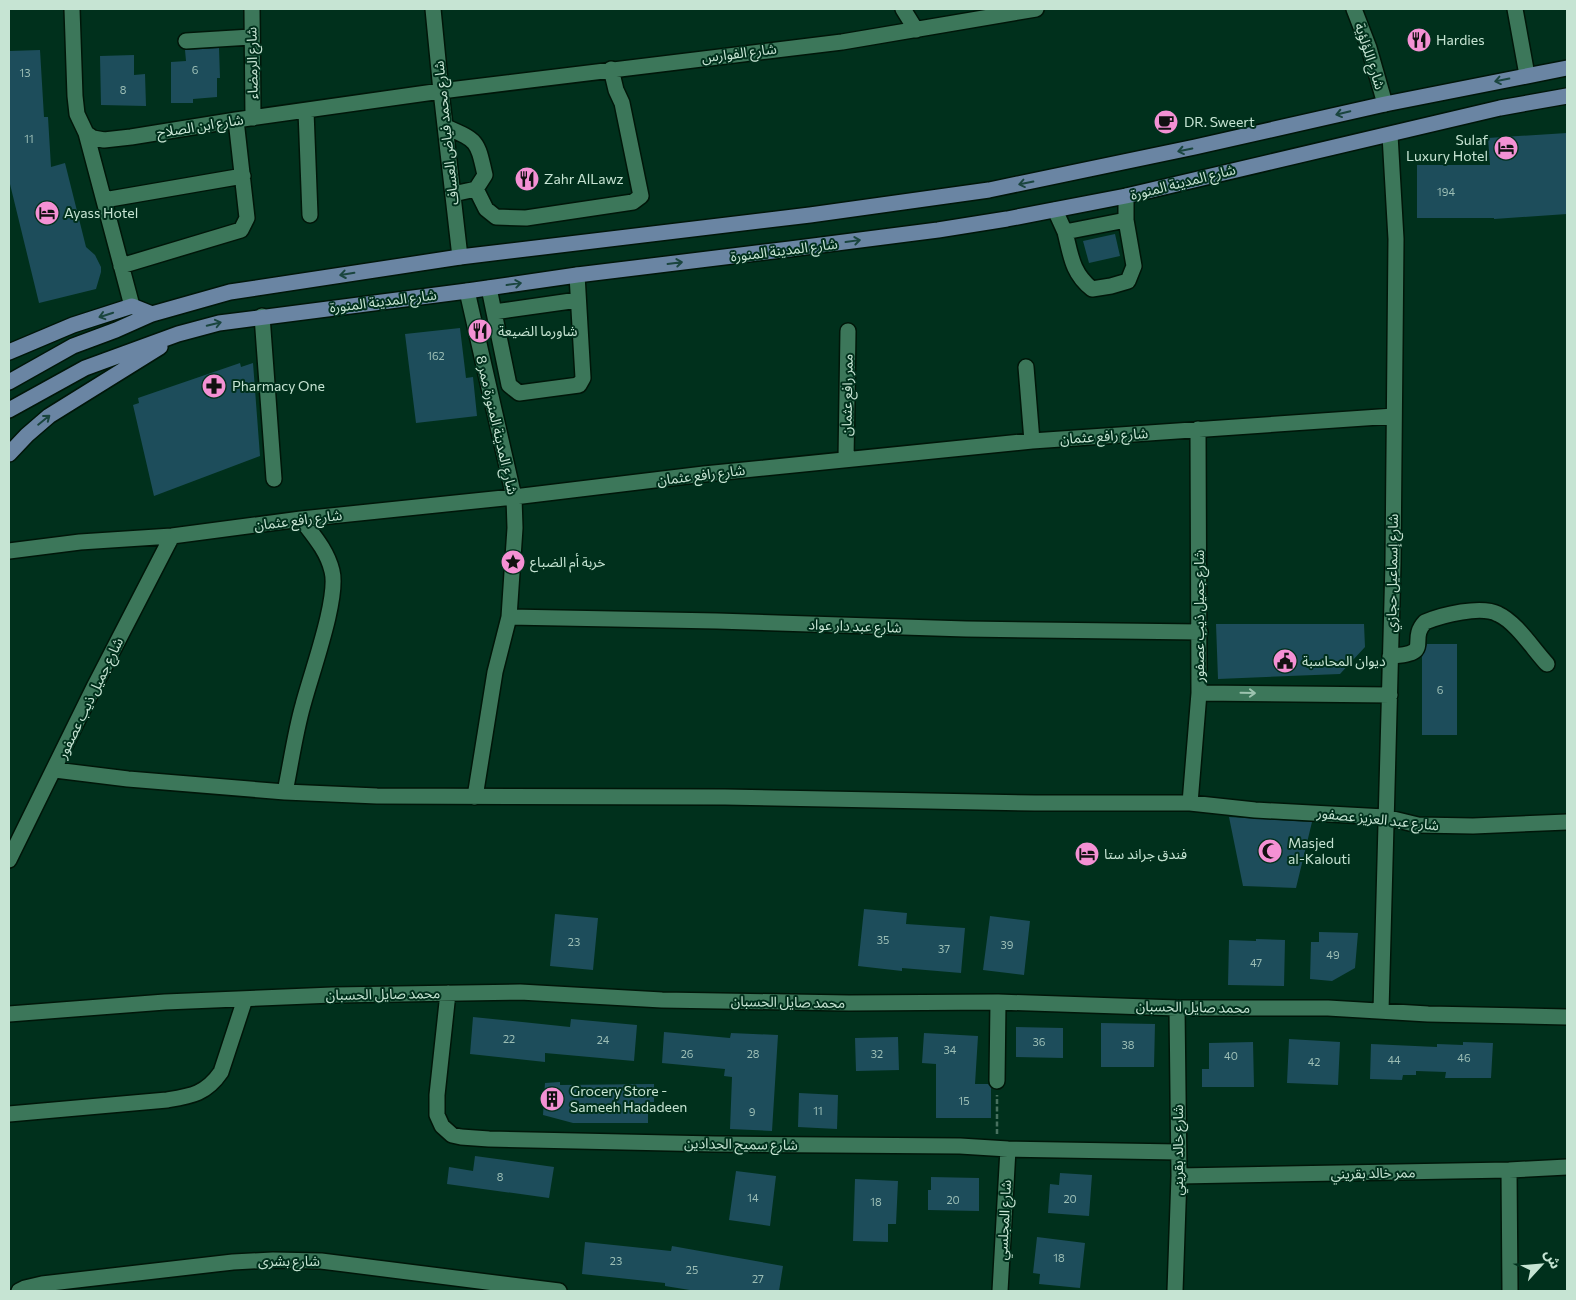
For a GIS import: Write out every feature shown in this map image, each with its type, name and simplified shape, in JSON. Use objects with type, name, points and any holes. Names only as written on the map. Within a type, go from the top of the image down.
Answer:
[{"type":"main road","points":[[9,382],[73,346],[152,314],[230,292],[460,257],[800,216],[989,190],[1195,148],[1385,104],[1567,68]]},
{"type":"main road","name":"شارع المدينة المنورة","points":[[9,410],[85,368],[178,334],[219,323],[577,275],[938,230],[1126,196],[1500,108],[1567,96]]},
{"type":"main road","points":[[9,352],[73,325],[132,306],[152,314]]},
{"type":"main road","points":[[9,454],[49,416],[117,375],[178,334]]},
{"type":"street","points":[[72,9],[77,114],[86,133],[132,306]]},
{"type":"street","name":"شارع الرمضاء","points":[[252,9],[253,118]]},
{"type":"street","name":"شارع محمد فياض العساف","points":[[433,9],[460,257]]},
{"type":"street","points":[[903,9],[916,30]]},
{"type":"street","name":"شارع الفوارس","points":[[441,91],[842,42],[1036,9]]},
{"type":"street","name":"شارع اللؤلؤية","points":[[1354,9],[1369,48],[1385,104]]},
{"type":"street","points":[[1516,9],[1527,75]]},
{"type":"street","points":[[186,41],[252,37]]},
{"type":"street","points":[[476,189],[486,209],[496,217],[526,218],[633,202],[641,196],[622,103],[616,90],[611,69]]},
{"type":"street","name":"شارع ابن الصلاح","points":[[86,133],[93,138],[104,140],[131,137],[441,91]]},
{"type":"street","points":[[306,111],[310,215]]},
{"type":"street","points":[[121,266],[241,230],[248,218],[236,120]]},
{"type":"street","points":[[446,127],[468,137],[478,146],[485,175],[476,189],[453,194]]},
{"type":"street","name":"شارع إسماعيل حجازي","points":[[1381,1011],[1385,817],[1390,695],[1396,239],[1390,135]]},
{"type":"street","points":[[104,200],[243,176]]},
{"type":"street","points":[[1055,210],[1065,232],[1071,259],[1080,280],[1092,289],[1111,286],[1128,281],[1134,266],[1126,220],[1126,196]]},
{"type":"street","points":[[1065,232],[1126,220]]},
{"type":"street","points":[[488,288],[509,386],[519,393],[579,385],[583,378],[577,275]]},
{"type":"street","name":"شارع المدينة المنورة ممر 8","points":[[467,291],[514,497],[515,528],[510,617],[495,672],[475,797]]},
{"type":"street","points":[[494,312],[578,300]]},
{"type":"street","points":[[262,316],[274,479]]},
{"type":"street","name":"ممر رافع عثمان","points":[[846,459],[848,331]]},
{"type":"street","points":[[1026,367],[1032,441]]},
{"type":"street","name":"شارع رافع عثمان","points":[[9,551],[88,542],[172,536],[301,519],[846,459],[1032,441],[1394,416]]},
{"type":"street","name":"شارع جميل ذيب عصفور","points":[[1190,803],[1199,693],[1198,429]]},
{"type":"street","points":[[285,792],[302,707],[328,614],[334,583],[326,552],[301,519]]},
{"type":"street","name":"شارع جميل ذيب عصفور","points":[[9,860],[172,536]]},
{"type":"street","points":[[1390,656],[1409,655],[1414,652],[1417,647],[1420,631],[1425,622],[1464,612],[1486,611],[1497,613],[1511,624],[1547,664]]},
{"type":"street","name":"شارع عبد دار عواد","points":[[510,617],[966,629],[1200,632]]},
{"type":"street","points":[[1199,693],[1390,695]]},
{"type":"street","name":"شارع عبد العزيز عصفور","points":[[55,770],[128,779],[285,792],[377,796],[725,797],[1035,803],[1190,803],[1255,810],[1385,817],[1418,825],[1444,826],[1567,822]]},
{"type":"street","name":"محمد صايل الحسبان","points":[[9,1014],[165,1002],[332,995],[520,992],[662,1000],[849,1003],[998,1002],[1176,1008],[1278,1007],[1446,1015],[1567,1017]]},
{"type":"street","name":"شارع سميح الحدادين","points":[[448,993],[436,1115],[442,1126],[452,1135],[489,1139],[1178,1152]]},
{"type":"street","points":[[9,1114],[167,1100],[202,1092],[214,1082],[220,1072],[245,999]]},
{"type":"street","points":[[997,1081],[998,1002]]},
{"type":"street","name":"شارع خالد بقريني","points":[[1175,1291],[1179,1176],[1176,1008]]},
{"type":"street","name":"شارع المجلسي","points":[[1000,1291],[1003,1149]]},
{"type":"street","name":"ممر خالد بقريني","points":[[1179,1176],[1509,1170],[1567,1167]]},
{"type":"street","points":[[1509,1170],[1510,1291]]},
{"type":"street","name":"شارع بشرى","points":[[19,1291],[42,1284],[233,1262],[273,1260],[321,1261],[559,1291]]},
{"type":"path","points":[[997,1081],[1003,1149]]},
{"type":"building","points":[[219,48],[220,78],[217,78],[217,97],[193,99],[193,103],[171,103],[171,62],[186,61],[185,50]]},
{"type":"building","name":"Ayass Hotel","points":[[40,50],[44,117],[48,117],[51,167],[65,163],[86,247],[95,255],[101,267],[101,272],[96,289],[39,303],[9,180],[9,51]]},
{"type":"building","points":[[134,55],[134,75],[145,74],[146,106],[101,105],[100,56]]},
{"type":"building","points":[[1567,133],[1567,214],[1494,219],[1417,218],[1417,165],[1490,165],[1488,138]]},
{"type":"building","points":[[1115,234],[1120,256],[1089,263],[1083,241]]},
{"type":"building","points":[[460,328],[466,378],[473,377],[477,416],[416,423],[405,334]]},
{"type":"building","points":[[240,363],[241,367],[253,363],[260,456],[154,496],[133,405],[139,403],[138,398]]},
{"type":"building","name":"ديوان المحاسبة","points":[[1216,624],[1364,624],[1365,647],[1340,674],[1218,679]]},
{"type":"building","points":[[1427,644],[1457,644],[1457,735],[1422,735],[1422,657]]},
{"type":"building","name":"Masjed al-Kalouti","points":[[1229,817],[1312,822],[1296,888],[1243,886]]},
{"type":"building","points":[[864,909],[907,913],[906,924],[965,928],[961,973],[902,968],[902,971],[858,966]]},
{"type":"building","points":[[555,914],[598,918],[593,970],[550,966]]},
{"type":"building","points":[[990,916],[1030,921],[1024,975],[983,970]]},
{"type":"building","points":[[1319,932],[1358,933],[1355,968],[1332,981],[1310,979],[1311,942],[1319,942]]},
{"type":"building","points":[[1256,939],[1285,940],[1284,986],[1228,985],[1229,940],[1256,941]]},
{"type":"building","points":[[473,1017],[570,1027],[571,1019],[637,1025],[634,1061],[545,1053],[545,1062],[470,1054]]},
{"type":"building","points":[[1101,1023],[1155,1024],[1154,1067],[1101,1067]]},
{"type":"building","points":[[1016,1027],[1063,1028],[1063,1058],[1016,1057]]},
{"type":"building","points":[[664,1032],[730,1038],[731,1033],[778,1035],[772,1131],[730,1129],[732,1077],[724,1076],[725,1069],[662,1063]]},
{"type":"building","points":[[924,1033],[978,1036],[975,1084],[988,1084],[991,1088],[991,1118],[936,1118],[936,1064],[922,1063]]},
{"type":"building","points":[[898,1037],[899,1070],[856,1071],[855,1038]]},
{"type":"building","points":[[1289,1039],[1340,1042],[1338,1085],[1287,1083]]},
{"type":"building","points":[[1253,1042],[1254,1087],[1202,1087],[1202,1069],[1209,1069],[1209,1043]]},
{"type":"building","points":[[1463,1042],[1493,1043],[1491,1078],[1445,1078],[1446,1072],[1416,1071],[1416,1075],[1403,1075],[1402,1080],[1370,1079],[1371,1044],[1437,1047],[1437,1044],[1463,1045]]},
{"type":"building","points":[[560,1082],[560,1085],[654,1084],[654,1102],[648,1102],[648,1123],[573,1123],[543,1115],[545,1083]]},
{"type":"building","points":[[799,1093],[838,1095],[837,1129],[798,1127]]},
{"type":"building","points":[[475,1156],[554,1167],[549,1198],[447,1184],[449,1167],[473,1171]]},
{"type":"building","points":[[736,1171],[776,1176],[770,1226],[729,1220]]},
{"type":"building","points":[[1060,1173],[1092,1175],[1089,1216],[1048,1213],[1050,1184],[1059,1185]]},
{"type":"building","points":[[931,1177],[979,1178],[979,1211],[928,1210],[928,1190],[931,1190]]},
{"type":"building","points":[[855,1179],[898,1181],[896,1224],[888,1224],[888,1242],[853,1241]]},
{"type":"building","points":[[1037,1237],[1085,1243],[1080,1288],[1039,1284],[1040,1274],[1033,1273]]},
{"type":"building","points":[[585,1242],[671,1251],[672,1246],[783,1266],[779,1291],[696,1291],[665,1286],[665,1283],[582,1274]]},
{"type":"place","name":"Hardies","points":[[1419,40]]},
{"type":"place","name":"DR. Sweert","points":[[1166,122]]},
{"type":"place","name":"Sulaf Luxury Hotel","points":[[1506,148]]},
{"type":"place","name":"Zahr AlLawz","points":[[527,179]]},
{"type":"place","name":"Ayass Hotel","points":[[47,213]]},
{"type":"place","name":"شاورما الضيعة","points":[[480,331]]},
{"type":"place","name":"Pharmacy One","points":[[214,386]]},
{"type":"place","name":"خربة أم الضباع","points":[[513,562]]},
{"type":"place","name":"ديوان المحاسبة","points":[[1285,661]]},
{"type":"place","name":"Masjed al-Kalouti","points":[[1270,851]]},
{"type":"place","name":"فندق جراند ستا","points":[[1087,854]]},
{"type":"place","name":"Grocery Store - Sameeh Hadadeen","points":[[552,1099]]}]
